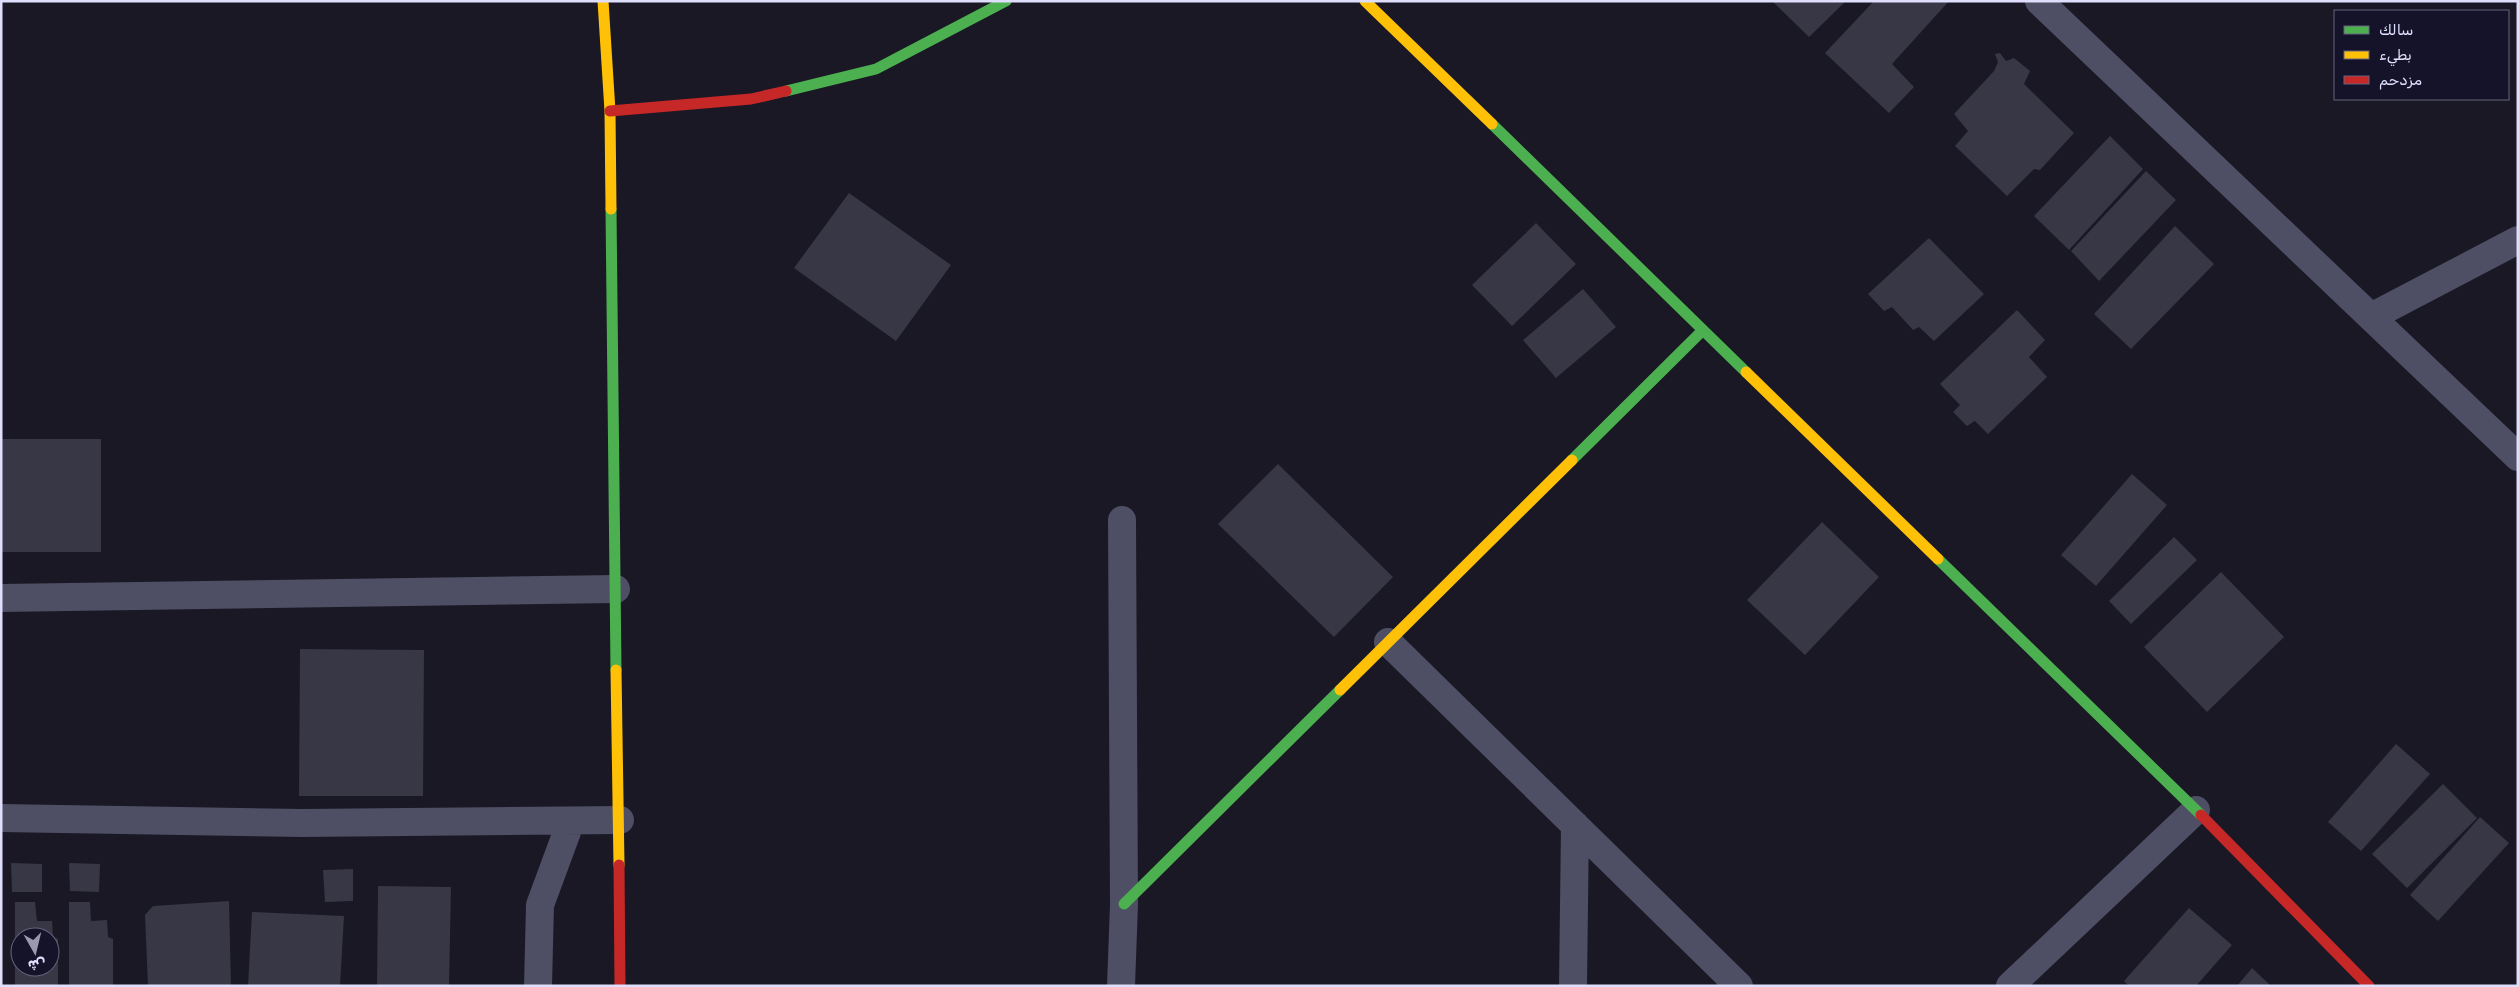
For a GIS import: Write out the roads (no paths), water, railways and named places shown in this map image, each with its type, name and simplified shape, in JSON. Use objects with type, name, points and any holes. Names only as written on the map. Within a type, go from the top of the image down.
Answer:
[{"type":"street","points":[[603,1],[610,111],[620,820],[620,986]]},
{"type":"street","points":[[610,111],[750,99],[876,69],[1006,1]]},
{"type":"street","points":[[1365,1],[2196,810],[2370,986]]},
{"type":"street","points":[[2039,1],[2518,457]]},
{"type":"street","points":[[2371,318],[2518,240]]},
{"type":"street","points":[[1124,904],[1702,330]]},
{"type":"street","points":[[1121,986],[1124,904],[1122,520]]},
{"type":"street","points":[[1,598],[616,589]]},
{"type":"street","points":[[1388,642],[1739,986]]},
{"type":"street","points":[[2010,986],[2196,810]]},
{"type":"street","points":[[1,818],[302,823],[620,820]]},
{"type":"street","points":[[538,986],[540,905],[571,821]]},
{"type":"street","points":[[1572,986],[1575,825]]}]
